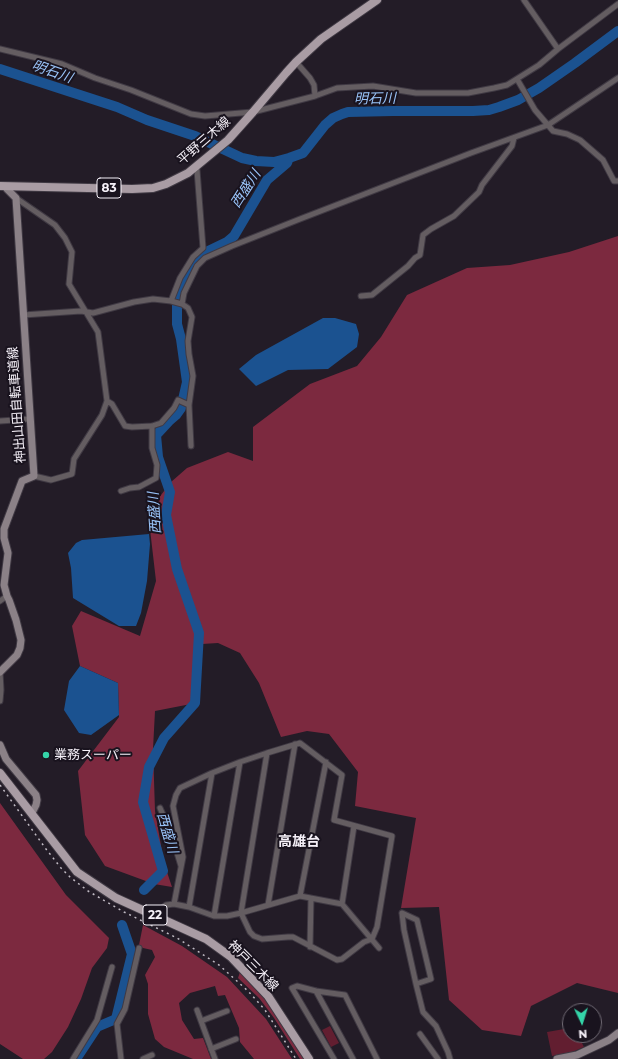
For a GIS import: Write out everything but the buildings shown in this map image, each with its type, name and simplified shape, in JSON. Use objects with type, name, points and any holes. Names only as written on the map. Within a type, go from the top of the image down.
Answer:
[{"type":"main road","name":"平野三木線","points":[[3,187],[154,188],[188,173],[228,140],[296,62],[321,39],[377,0]]},
{"type":"main road","points":[[3,187],[16,198]]},
{"type":"main road","name":"神出山田自転車道線","points":[[0,672],[17,655],[21,640],[4,585],[8,553],[4,538],[4,529],[22,481],[34,476],[16,198]]},
{"type":"main road","points":[[0,745],[6,759],[36,795],[37,800],[33,812]]},
{"type":"main road","name":"神戸三木線","points":[[0,773],[33,812],[77,872],[116,898],[206,939],[231,957],[268,996],[309,1059]]},
{"type":"main road","points":[[561,1059],[584,1052],[609,1040],[618,1033]]},
{"type":"street","points":[[524,0],[558,49]]},
{"type":"street","points":[[0,49],[62,64],[191,114],[205,116],[253,112],[315,96],[338,88],[372,86],[387,87],[416,93],[468,93],[507,85],[539,65],[618,4]]},
{"type":"street","points":[[296,62],[314,85],[315,96]]},
{"type":"street","points":[[182,304],[184,293],[196,266],[205,258],[300,219],[548,125],[618,78]]},
{"type":"street","points":[[517,79],[535,110],[553,131],[567,134],[580,140],[603,160],[614,181],[618,181]]},
{"type":"street","points":[[362,296],[372,295],[408,266],[420,254],[423,235],[454,216],[479,192],[482,185],[512,146],[514,138]]},
{"type":"street","points":[[171,301],[180,278],[193,257],[203,248],[196,166]]},
{"type":"street","points":[[16,198],[55,225],[65,238],[72,252],[69,284],[98,332],[107,401],[102,415],[74,459],[72,474],[51,480],[34,476]]},
{"type":"street","points":[[23,315],[81,311],[93,313],[134,302],[152,299],[171,301],[182,304],[188,308],[192,317],[188,341],[193,376],[189,405],[191,446]]},
{"type":"street","points":[[107,401],[112,404],[125,426],[132,427],[152,426],[161,423],[174,408],[178,400],[189,405]]},
{"type":"street","points":[[0,421],[30,419]]},
{"type":"street","points":[[122,491],[139,487],[156,478],[157,465],[152,448],[152,426]]},
{"type":"street","points":[[0,601],[7,596]]},
{"type":"street","points":[[0,672],[0,701]]},
{"type":"street","points":[[174,904],[183,857],[172,806],[180,788],[240,762],[267,753],[295,744],[300,743],[342,775],[334,820],[392,836],[377,927],[372,939],[364,942],[342,959],[337,960],[293,937],[262,939],[254,936],[250,932],[241,913],[267,753]]},
{"type":"street","points":[[268,906],[295,744]]},
{"type":"street","points":[[214,916],[240,762]]},
{"type":"street","points":[[300,896],[326,762]]},
{"type":"street","points":[[189,907],[212,773]]},
{"type":"street","points":[[160,808],[171,833],[181,867]]},
{"type":"street","points":[[342,904],[354,826]]},
{"type":"street","points":[[156,916],[158,911],[166,905],[174,904],[189,907],[214,916],[227,916],[300,896],[342,904],[379,948]]},
{"type":"street","points":[[310,946],[311,898]]},
{"type":"street","points":[[416,984],[431,979],[417,920],[402,913],[404,930],[416,984],[424,1012],[436,1026],[450,1059]]},
{"type":"street","points":[[121,1059],[117,1024],[125,1009],[140,948]]},
{"type":"street","points":[[73,1059],[97,1020],[112,967]]},
{"type":"street","points":[[334,1059],[292,988],[297,986],[316,991],[345,995],[377,1059]]},
{"type":"street","points":[[316,991],[352,1059]]},
{"type":"street","points":[[196,1010],[215,1059]]},
{"type":"street","points":[[201,1021],[226,1011]]},
{"type":"street","points":[[420,1034],[438,1059]]},
{"type":"street","points":[[211,1049],[236,1039]]},
{"type":"street","points":[[143,1059],[152,1056]]},
{"type":"shaded area","points":[[618,236],[618,993],[577,983],[531,1006],[521,1036],[482,1030],[449,1000],[439,907],[401,908],[416,818],[355,806],[358,772],[329,734],[307,731],[281,737],[259,683],[240,653],[218,643],[202,644],[191,704],[155,711],[153,749],[155,811],[164,863],[172,887],[154,884],[105,866],[85,835],[78,771],[119,717],[118,683],[80,666],[72,626],[81,611],[140,636],[156,581],[148,512],[171,482],[187,468],[228,452],[253,461],[253,427],[310,384],[357,366],[381,337],[407,295],[467,268],[510,265],[569,252]]},
{"type":"shaded area","points":[[0,803],[66,895],[109,938],[107,948],[92,968],[81,999],[68,1027],[52,1052],[44,1059],[23,1059],[0,1044]]},
{"type":"shaded area","points":[[143,925],[182,946],[227,977],[266,1019],[292,1059],[254,1059],[240,1042],[239,1028],[225,995],[218,996],[215,986],[190,993],[179,1003],[182,1020],[194,1039],[203,1038],[211,1059],[193,1059],[164,1047],[155,1039],[148,1014],[148,984],[145,975],[155,957],[152,950],[143,948],[139,945]]},
{"type":"shaded area","points":[[240,972],[266,999],[304,1059],[300,1059],[274,1018],[259,998],[238,978]]},
{"type":"shaded area","points":[[330,1026],[339,1043],[331,1047],[322,1030]]},
{"type":"shaded area","points":[[562,1029],[562,1043],[582,1043],[584,1047],[572,1052],[552,1056],[547,1032]]},
{"type":"water","points":[[323,318],[335,318],[356,324],[359,334],[357,347],[328,369],[288,370],[256,386],[239,369],[256,355]]},
{"type":"water","points":[[149,534],[150,544],[147,581],[141,613],[136,626],[119,626],[73,598],[71,568],[68,553],[76,543],[82,540]]},
{"type":"water","points":[[80,666],[118,683],[119,715],[91,735],[79,733],[64,710],[69,681]]},
{"type":"waterway","name":"明石川","points":[[0,69],[117,107],[147,120],[195,136],[242,158],[256,161],[274,162],[303,153],[325,125],[333,118],[348,112],[489,110],[518,100],[539,88],[618,31]]},
{"type":"waterway","name":"西盛川","points":[[144,890],[163,871],[143,802],[149,767],[164,738],[195,703],[199,633],[177,569],[166,515],[170,492],[158,457],[156,435],[181,408],[187,382],[181,339],[177,324],[177,300],[183,283],[193,264],[200,255],[227,242],[234,236],[267,180],[287,163],[289,158]]},
{"type":"waterway","name":"西盛川","points":[[76,1059],[97,1027],[116,1019],[132,954],[122,925]]},
{"type":"railway","points":[[0,785],[46,849],[70,877],[88,891],[124,912],[177,938],[219,965],[248,991],[265,1010],[296,1059]]},
{"type":"place","name":"業務スーパー","points":[[46,755]]},
{"type":"district","name":"高雄台","points":[[299,842]]}]
